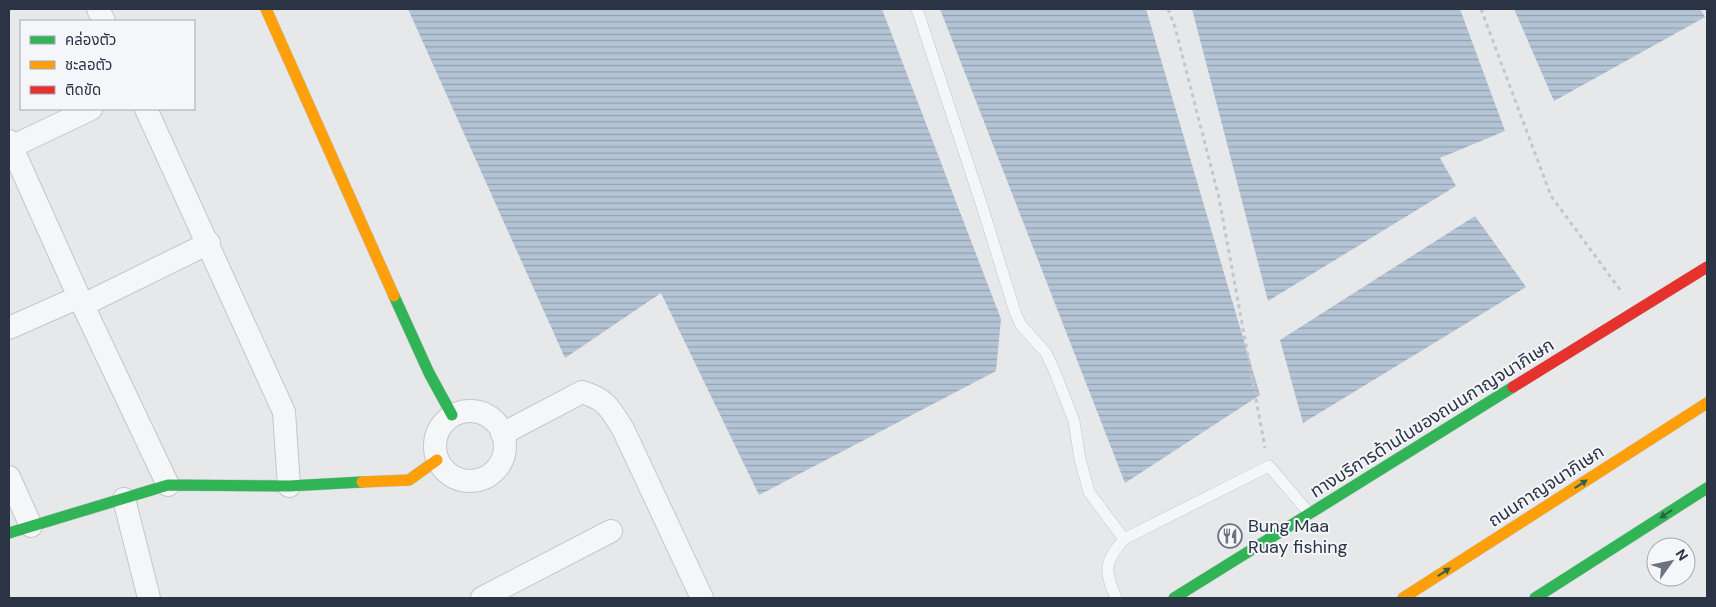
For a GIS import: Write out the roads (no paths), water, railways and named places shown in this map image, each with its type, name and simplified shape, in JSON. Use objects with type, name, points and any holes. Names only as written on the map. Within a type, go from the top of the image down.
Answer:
[{"type":"main road","points":[[266,9],[429,373],[452,415]]},
{"type":"main road","name":"ทางบริการด้านในของถนนกาญจนาภิเษก","points":[[1174,598],[1707,267]]},
{"type":"main road","name":"ถนนกาญจนาภิเษก","points":[[1403,598],[1707,403]]},
{"type":"main road","points":[[9,533],[168,485],[289,486],[409,480],[437,460]]},
{"type":"main road","points":[[1535,598],[1707,488]]},
{"type":"street","points":[[90,110],[10,144],[81,301],[168,485]]},
{"type":"street","points":[[146,110],[284,412],[289,486]]},
{"type":"street","points":[[9,328],[81,301],[208,243]]},
{"type":"street","points":[[502,434],[582,392],[599,397],[612,411],[623,429],[702,598]]},
{"type":"street","points":[[468,411],[485,414],[498,425],[502,434],[504,440],[503,457],[494,471],[480,480],[463,480],[448,473],[437,460],[435,443],[440,427],[452,415],[468,411]]},
{"type":"street","points":[[9,477],[31,526]]},
{"type":"street","points":[[124,499],[148,598]]},
{"type":"street","points":[[482,598],[611,531]]},
{"type":"lane","points":[[917,9],[1015,312],[1021,324],[1046,353],[1054,370],[1074,421],[1080,459],[1089,492],[1124,540]]},
{"type":"lane","points":[[1116,598],[1108,579],[1107,569],[1113,552],[1124,540],[1269,466],[1310,514]]},
{"type":"water","points":[[408,9],[882,9],[1001,319],[996,371],[759,495],[661,293],[565,358]]},
{"type":"water","points":[[940,9],[1146,9],[1260,395],[1125,483]]},
{"type":"water","points":[[1192,9],[1460,9],[1505,131],[1440,158],[1456,186],[1268,301]]},
{"type":"water","points":[[1514,9],[1700,9],[1705,17],[1554,101]]},
{"type":"water","points":[[1475,216],[1526,287],[1303,423],[1280,340]]},
{"type":"place","name":"Bung Maa Ruay fishing","points":[[1230,536]]}]
